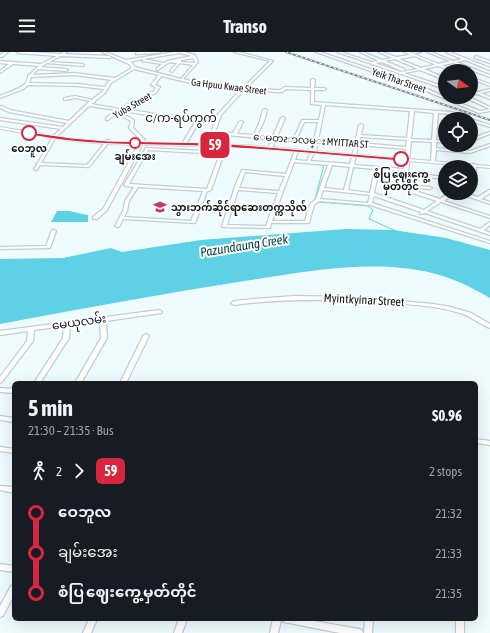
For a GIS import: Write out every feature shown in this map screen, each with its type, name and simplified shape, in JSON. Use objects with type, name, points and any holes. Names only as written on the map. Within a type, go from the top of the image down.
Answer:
[{"type":"main road","points":[[401,52],[410,54],[437,66]]},
{"type":"main road","points":[[478,82],[490,88]]},
{"type":"main road","points":[[0,127],[54,136],[107,142],[184,143]]},
{"type":"main road","points":[[142,143],[208,144],[438,161]]},
{"type":"main road","points":[[270,148],[296,151],[314,151]]},
{"type":"main road","points":[[478,164],[490,162]]},
{"type":"main road","points":[[478,165],[490,166]]},
{"type":"street","points":[[1,56],[7,52]]},
{"type":"street","points":[[18,52],[62,53],[112,57]]},
{"type":"street","points":[[36,169],[54,136],[104,92],[110,82],[134,68],[127,62],[103,52]]},
{"type":"street","points":[[137,53],[158,52]]},
{"type":"street","points":[[127,62],[181,52],[194,56]]},
{"type":"street","points":[[201,152],[208,144],[214,133],[219,115],[271,60],[235,52]]},
{"type":"street","points":[[253,56],[258,52]]},
{"type":"street","name":"Yeik Thar Street","points":[[317,52],[420,87],[480,112],[490,109]]},
{"type":"street","points":[[338,52],[438,85]]},
{"type":"street","points":[[361,52],[407,72]]},
{"type":"street","points":[[380,52],[438,77]]},
{"type":"street","points":[[351,69],[420,52]]},
{"type":"street","points":[[428,52],[490,76]]},
{"type":"street","points":[[447,52],[490,69]]},
{"type":"street","points":[[0,97],[22,88],[27,84],[29,76],[38,68],[62,53]]},
{"type":"street","points":[[331,57],[343,54]]},
{"type":"street","points":[[141,59],[157,63],[166,63],[179,61],[194,56]]},
{"type":"street","points":[[194,56],[196,64]]},
{"type":"street","points":[[476,57],[490,62]]},
{"type":"street","points":[[391,77],[402,73],[465,59]]},
{"type":"street","points":[[179,61],[196,64]]},
{"type":"street","points":[[172,71],[179,61]]},
{"type":"street","points":[[0,62],[43,65]]},
{"type":"street","points":[[46,62],[83,65]]},
{"type":"street","points":[[0,72],[12,63]]},
{"type":"street","points":[[153,66],[157,63]]},
{"type":"street","points":[[158,69],[166,63]]},
{"type":"street","points":[[182,79],[196,64]]},
{"type":"street","points":[[38,68],[66,70]]},
{"type":"street","name":"Ga Hpuu Kwae Street","points":[[134,68],[191,82],[244,88],[275,91],[281,91],[285,88],[324,89]]},
{"type":"street","points":[[480,72],[490,69]]},
{"type":"street","points":[[29,76],[74,74],[115,79]]},
{"type":"street","name":"Yuba Street","points":[[107,120],[119,110],[155,92],[158,87],[153,85],[161,74]]},
{"type":"street","points":[[313,80],[311,87],[313,88],[311,102],[436,112],[433,161]]},
{"type":"street","points":[[420,87],[438,82]]},
{"type":"street","points":[[27,84],[78,85],[106,88]]},
{"type":"street","points":[[478,93],[490,88]]},
{"type":"street","points":[[478,93],[490,98]]},
{"type":"street","points":[[65,99],[75,97],[94,101]]},
{"type":"street","points":[[478,103],[490,109]]},
{"type":"street","points":[[308,162],[314,151],[324,104]]},
{"type":"street","points":[[89,105],[119,110],[218,120]]},
{"type":"street","points":[[1,108],[70,122]]},
{"type":"street","points":[[95,218],[105,210],[142,143],[142,138],[131,128],[134,121],[124,116],[119,110]]},
{"type":"street","points":[[255,136],[265,110]]},
{"type":"street","points":[[405,188],[405,172],[412,110]]},
{"type":"street","points":[[270,148],[283,118]]},
{"type":"street","points":[[0,119],[64,128]]},
{"type":"street","points":[[184,143],[199,119]]},
{"type":"street","points":[[294,139],[303,121],[321,122]]},
{"type":"street","points":[[235,134],[241,122]]},
{"type":"street","points":[[478,122],[490,126]]},
{"type":"street","points":[[346,191],[361,125]]},
{"type":"street","name":"ေမတၩာလမ္း MYITTAR ST","points":[[214,133],[408,148]]},
{"type":"street","points":[[478,138],[490,134]]},
{"type":"street","points":[[359,136],[438,142]]},
{"type":"street","points":[[38,164],[88,166],[107,142]]},
{"type":"street","points":[[171,151],[172,144]]},
{"type":"street","points":[[434,149],[470,152],[490,145]]},
{"type":"street","points":[[147,150],[201,152],[222,154],[209,190],[126,185],[147,150]]},
{"type":"street","points":[[287,175],[243,171],[224,226],[268,227],[296,151]]},
{"type":"street","points":[[293,160],[377,167],[438,177]]},
{"type":"street","points":[[270,222],[307,222],[312,204],[318,200],[330,164]]},
{"type":"street","points":[[370,204],[377,167]]},
{"type":"street","points":[[118,226],[125,211],[127,201],[137,186]]},
{"type":"street","points":[[405,188],[430,188]]},
{"type":"street","points":[[405,188],[490,217]]},
{"type":"street","points":[[236,189],[281,192]]},
{"type":"street","points":[[322,189],[372,194],[490,234]]},
{"type":"street","points":[[122,218],[192,222],[205,190]]},
{"type":"street","points":[[478,199],[489,193]]},
{"type":"street","points":[[478,199],[490,203]]},
{"type":"street","points":[[318,200],[370,204],[490,242]]},
{"type":"street","points":[[415,218],[440,201]]},
{"type":"street","points":[[480,231],[490,223]]},
{"type":"street","points":[[0,248],[48,247],[54,231]]},
{"type":"street","name":"Myintkyinar Street","points":[[234,303],[264,299],[310,298],[344,298],[389,301],[422,304],[455,310],[470,314],[490,326]]},
{"type":"street","name":"မေယုလမ်း","points":[[0,333],[159,312]]},
{"type":"street","points":[[79,381],[104,338],[103,319]]},
{"type":"street","points":[[38,381],[66,338],[67,324]]},
{"type":"street","points":[[0,381],[30,341],[31,329]]},
{"type":"street","points":[[124,381],[146,336]]},
{"type":"street","points":[[0,390],[12,392]]},
{"type":"street","points":[[0,418],[12,420]]},
{"type":"street","points":[[478,441],[490,443]]},
{"type":"street","points":[[0,449],[12,451]]},
{"type":"street","points":[[0,488],[12,490]]},
{"type":"street","points":[[0,567],[12,569]]},
{"type":"street","points":[[0,614],[12,592]]},
{"type":"street","points":[[87,633],[92,621]]},
{"type":"street","points":[[178,633],[182,621]]},
{"type":"street","points":[[274,633],[276,621]]},
{"type":"street","points":[[295,621],[359,633]]},
{"type":"street","points":[[368,633],[369,621]]},
{"type":"street","points":[[460,621],[460,633]]},
{"type":"water","points":[[57,211],[69,211],[88,215],[88,222],[51,222]]},
{"type":"water","name":"Pazundaung Creek","points":[[346,229],[393,230],[446,238],[490,250],[490,298],[462,283],[432,273],[387,267],[341,268],[296,273],[188,290],[0,324],[0,259],[63,258],[111,248],[122,252],[201,240]]},
{"type":"waterway","points":[[324,165],[315,199],[319,202],[368,206],[373,210],[369,219],[396,231]]},
{"type":"railway","points":[[286,52],[490,120]]},
{"type":"bus line","name":"59","points":[[29,133],[72,140],[107,143],[219,145],[401,159]]},
{"type":"place","name":"ဝေဘူလ","points":[[29,133]]},
{"type":"place","name":"ချမ်းအေး","points":[[135,143]]},
{"type":"place","name":"စံပြ ဈေးကွေ့ မှတ်တိုင်","points":[[401,159]]},
{"type":"place","name":"သွားဘက်‌ဆိုင်ရာဆေးတက္ကသိုလ်","points":[[160,207]]},
{"type":"district","name":"င/က-ရပ်ကွက်","points":[[181,118]]}]
